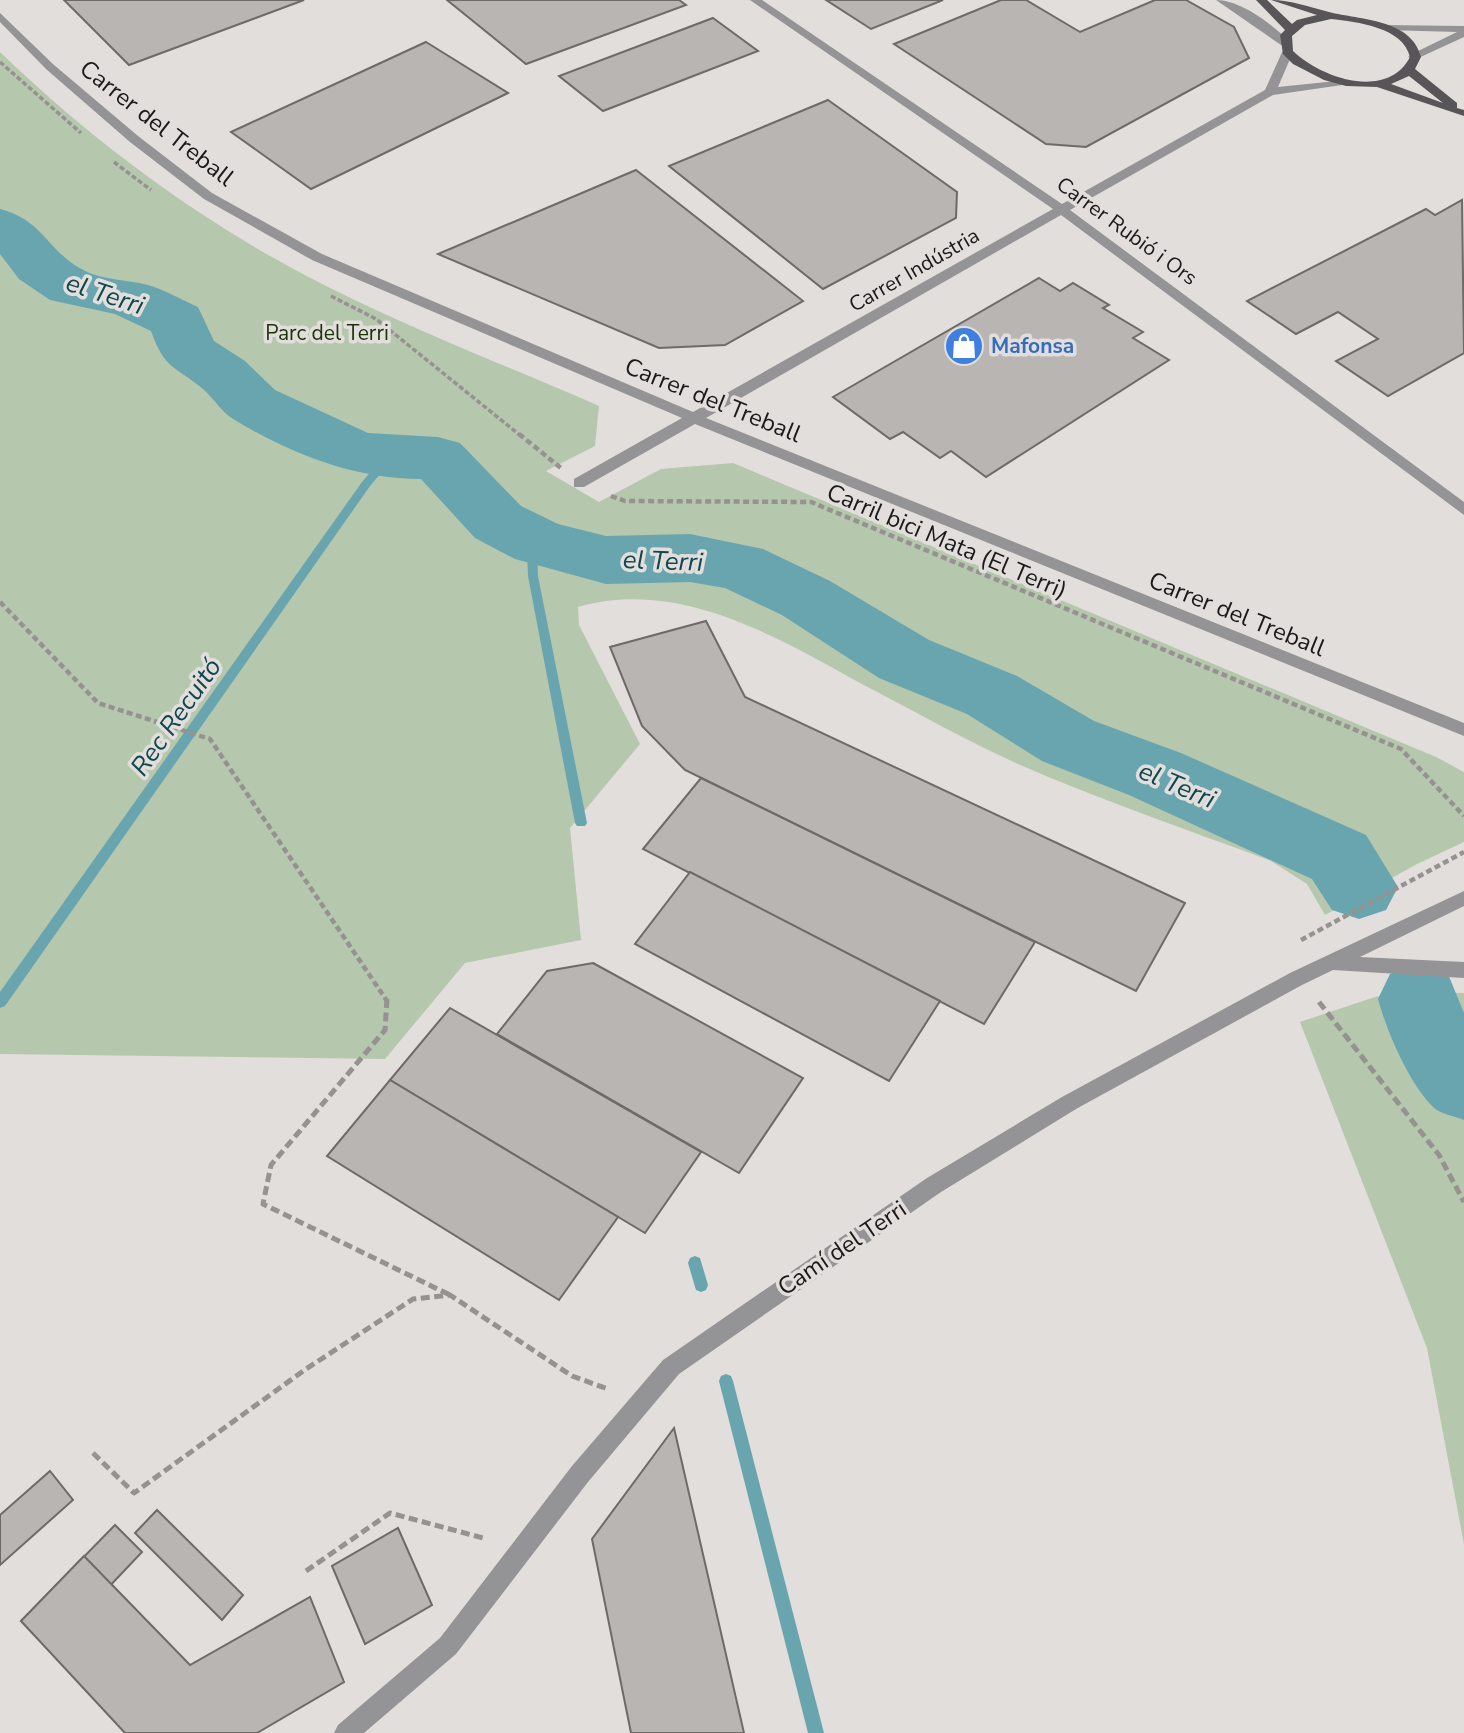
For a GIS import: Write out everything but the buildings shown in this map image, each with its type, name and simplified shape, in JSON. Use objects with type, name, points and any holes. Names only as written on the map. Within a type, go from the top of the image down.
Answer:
[{"type":"main road","points":[[1261,0],[1291,29]]},
{"type":"main road","points":[[1276,0],[1331,16],[1353,17],[1385,27],[1406,40],[1414,57],[1409,70],[1398,77],[1376,83],[1342,82],[1305,69],[1286,47],[1291,29],[1301,22],[1331,16]]},
{"type":"main road","points":[[1409,70],[1463,113]]},
{"type":"main road","points":[[1376,83],[1463,113]]},
{"type":"street","name":"Carrer Rubió i Ors","points":[[755,0],[1062,210],[1464,510]]},
{"type":"street","points":[[1221,0],[1253,19],[1286,47],[1270,92]]},
{"type":"street","name":"Carrer del Treball","points":[[0,16],[60,76],[134,139],[208,196],[317,257],[696,419],[1464,730]]},
{"type":"street","points":[[1385,27],[1464,31]]},
{"type":"street","points":[[1414,57],[1464,31]]},
{"type":"street","name":"Carrer Indústria","points":[[579,482],[696,419],[1270,92],[1342,82]]},
{"type":"street","points":[[1330,963],[1464,898]]},
{"type":"street","name":"Camí del Terri","points":[[346,1733],[448,1646],[580,1474],[671,1367],[934,1185],[1069,1102],[1330,963],[1464,970]]},
{"type":"path","points":[[0,62],[84,136]]},
{"type":"path","points":[[105,154],[157,194]]},
{"type":"path","name":"Carril bici Mata (El Terri)","points":[[328,294],[376,319],[579,482],[625,502],[811,502],[1401,749],[1464,816]]},
{"type":"path","points":[[0,602],[98,703],[210,739],[387,999],[385,1030],[271,1165],[263,1204],[450,1295],[572,1376],[642,1402]]},
{"type":"path","points":[[1464,852],[1277,953],[1296,979],[1324,1007],[1438,1155],[1464,1202]]},
{"type":"path","points":[[93,1453],[134,1493],[306,1369],[413,1299],[450,1295]]},
{"type":"path","points":[[306,1571],[390,1513],[477,1539],[530,1541]]},
{"type":"green space","name":"Parc del Terri","points":[[0,52],[116,153],[178,198],[285,265],[373,309],[599,406],[595,446],[546,471],[599,502],[661,469],[733,463],[1436,757],[1464,772],[1464,842],[1417,864],[1325,915],[1307,884],[1271,861],[1018,764],[761,631],[689,606],[653,600],[615,600],[578,607],[579,625],[640,744],[570,828],[581,940],[465,963],[385,1059],[0,1054]]},
{"type":"green space","points":[[1400,992],[1464,993],[1464,1544],[1427,1348],[1300,1022],[1375,997]]},
{"type":"waterway","name":"el Terri","points":[[0,226],[15,236],[39,267],[70,287],[131,299],[177,320],[188,351],[224,375],[253,404],[354,452],[388,458],[438,458],[498,522],[538,542],[606,560],[690,558],[739,566],[806,598],[904,659],[992,695],[1068,741],[1155,774],[1339,857],[1359,887]]},
{"type":"waterway","name":"Rec Recuitó","points":[[0,1002],[366,484],[388,458]]},
{"type":"waterway","points":[[538,542],[532,551],[533,576],[581,823]]},
{"type":"waterway","name":"el Terri","points":[[1419,999],[1428,1030],[1464,1082]]},
{"type":"waterway","points":[[695,1263],[701,1285]]},
{"type":"waterway","points":[[726,1381],[816,1733]]},
{"type":"place","name":"Mafonsa","points":[[964,346]]}]
